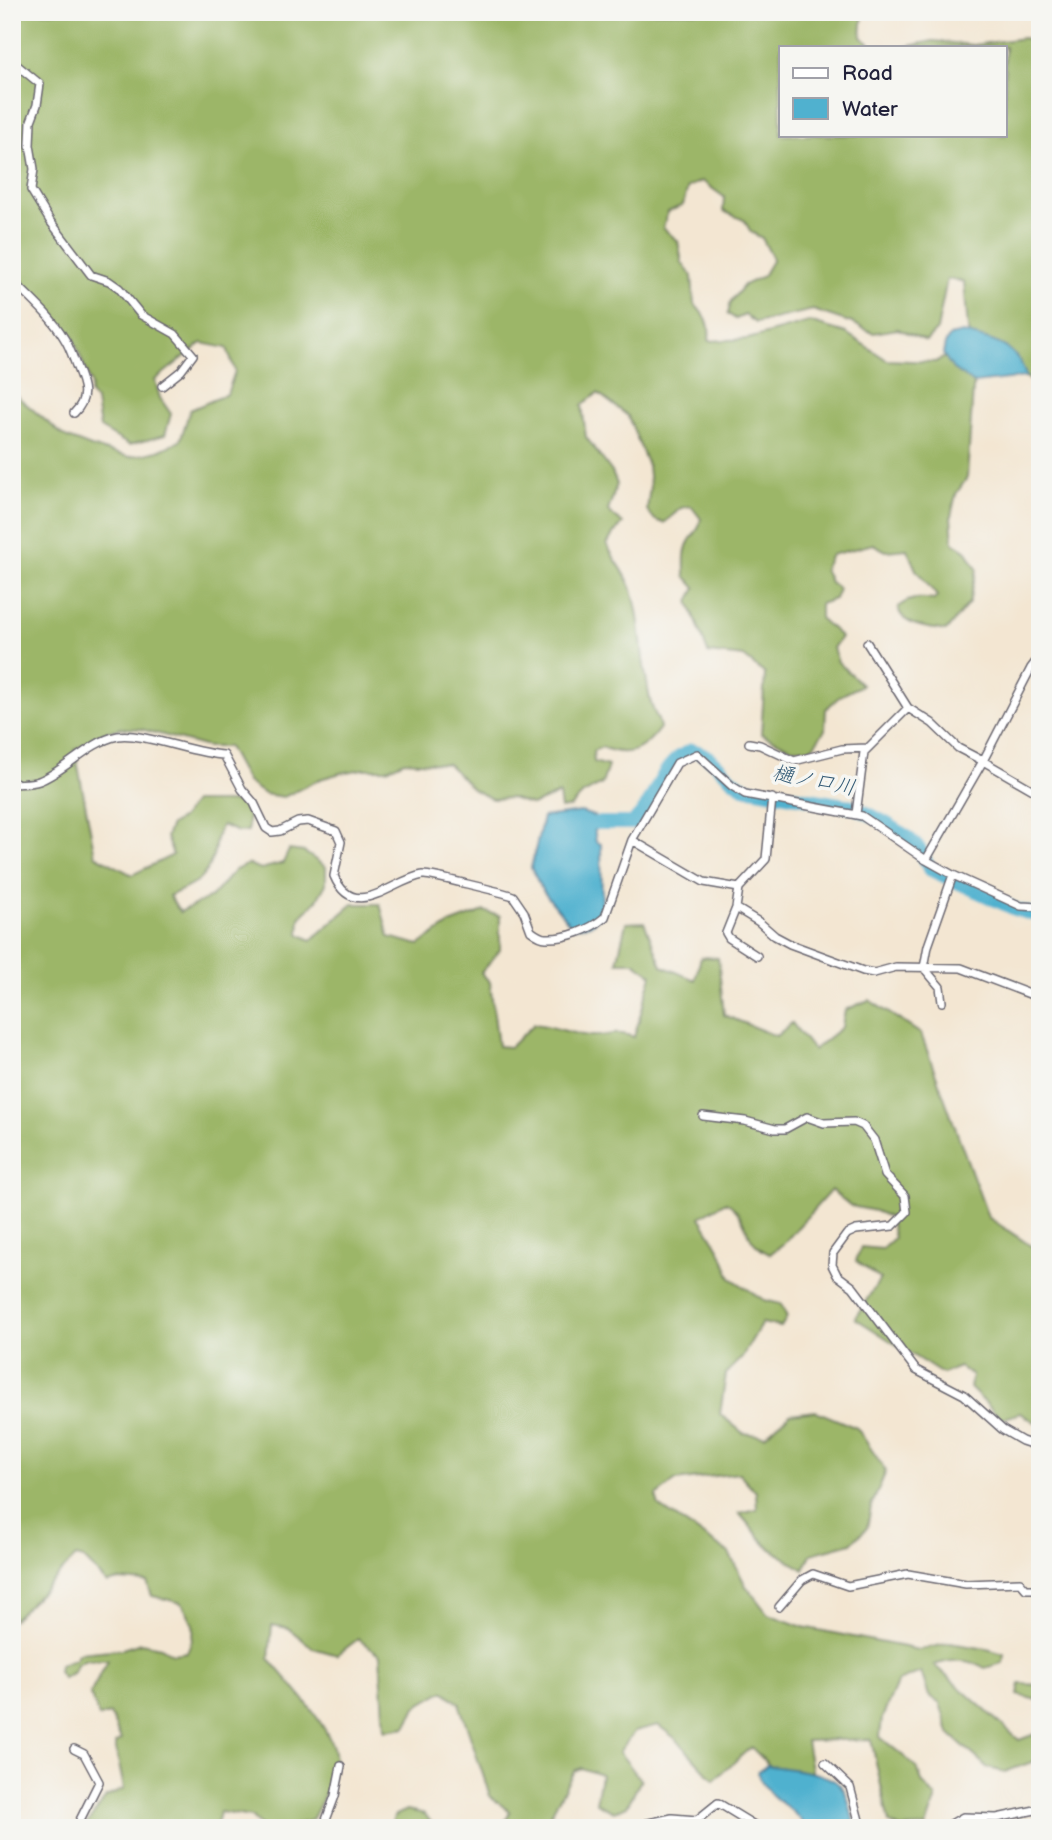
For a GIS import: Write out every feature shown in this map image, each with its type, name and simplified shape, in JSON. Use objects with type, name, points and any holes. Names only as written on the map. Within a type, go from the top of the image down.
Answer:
[{"type":"street","points":[[12,61],[40,85],[31,121],[30,145],[34,169],[31,190],[91,275],[109,281],[119,288],[141,316],[175,334],[193,355],[181,372],[162,386]]},
{"type":"street","points":[[12,280],[51,319],[65,339],[83,382],[85,396],[74,413]]},
{"type":"street","points":[[867,643],[908,708],[932,723],[958,748],[1040,794]]},
{"type":"street","points":[[926,860],[1040,656]]},
{"type":"street","points":[[856,814],[864,752],[908,708]]},
{"type":"street","points":[[12,784],[37,782],[107,740],[121,735],[140,737],[205,754],[224,755],[266,828],[272,832],[280,831],[298,822],[308,821],[336,831],[341,842],[334,876],[344,891],[352,896],[372,896],[418,877],[432,876],[513,896],[524,912],[531,931],[544,938],[582,932],[605,917],[632,840],[677,764],[697,754],[732,786],[745,794],[862,816],[926,860],[953,875],[1021,906],[1040,907]]},
{"type":"street","points":[[749,743],[760,745],[794,761],[842,749],[868,748]]},
{"type":"street","points":[[757,956],[729,938],[726,933],[736,908],[739,888],[766,859],[772,798]]},
{"type":"street","points":[[632,840],[704,882],[739,888]]},
{"type":"street","points":[[924,968],[928,946],[953,875]]},
{"type":"street","points":[[736,908],[790,944],[863,971],[874,973],[896,967],[961,968],[1040,998]]},
{"type":"street","points":[[924,968],[940,987],[942,1002]]},
{"type":"street","points":[[703,1116],[745,1121],[775,1129],[785,1129],[807,1117],[824,1123],[854,1122],[863,1126],[874,1140],[885,1175],[905,1196],[907,1212],[893,1226],[856,1230],[847,1234],[833,1253],[832,1265],[837,1275],[853,1287],[916,1370],[964,1395],[1003,1430],[1040,1447]]},
{"type":"street","points":[[779,1607],[802,1580],[813,1574],[848,1586],[908,1574],[966,1584],[1020,1582],[1026,1589],[1040,1589]]},
{"type":"street","points":[[74,1749],[84,1754],[99,1782],[76,1828]]},
{"type":"street","points":[[825,1763],[850,1787],[862,1828]]},
{"type":"street","points":[[323,1828],[335,1796],[341,1766]]},
{"type":"street","points":[[626,1828],[646,1822],[682,1818],[697,1820],[718,1803],[759,1828]]},
{"type":"street","points":[[944,1828],[963,1817],[998,1818],[1040,1809]]},
{"type":"street","points":[[681,1828],[682,1818]]},
{"type":"street","points":[[62,1828],[64,1825],[69,1828]]},
{"type":"green space","points":[[15,12],[863,12],[861,37],[873,46],[779,46],[779,136],[1006,136],[1006,46],[909,46],[933,41],[973,45],[1023,38],[1036,41],[1040,48],[1040,398],[1037,397],[1030,380],[969,341],[964,282],[947,279],[937,330],[926,341],[898,329],[873,333],[813,310],[756,323],[745,315],[736,319],[728,314],[731,301],[744,285],[763,276],[773,259],[762,238],[751,232],[744,220],[723,211],[724,197],[702,181],[688,187],[683,205],[668,212],[663,228],[678,241],[682,263],[692,276],[694,304],[709,325],[709,341],[748,339],[809,322],[846,333],[887,360],[935,362],[950,355],[974,375],[967,478],[956,494],[951,516],[953,543],[966,550],[977,569],[969,603],[946,631],[910,623],[898,607],[911,600],[934,600],[937,596],[916,570],[907,549],[886,551],[873,544],[831,555],[824,569],[830,582],[839,589],[835,599],[820,604],[820,618],[841,637],[833,648],[838,662],[862,685],[840,696],[826,709],[825,730],[812,748],[792,748],[761,734],[765,674],[744,657],[708,653],[689,601],[696,588],[685,576],[686,548],[701,519],[691,506],[681,508],[664,523],[655,520],[647,510],[650,486],[648,466],[628,416],[598,393],[582,405],[586,437],[612,472],[617,484],[608,511],[623,524],[607,545],[629,581],[634,598],[650,698],[660,728],[648,742],[635,750],[620,752],[602,747],[593,751],[594,762],[608,766],[602,784],[583,794],[570,807],[561,809],[559,794],[532,805],[511,798],[492,799],[474,790],[448,764],[404,761],[387,769],[341,773],[320,779],[284,797],[264,794],[247,782],[228,747],[207,747],[141,729],[120,728],[102,733],[75,750],[95,855],[132,875],[173,855],[166,837],[171,825],[182,818],[194,802],[241,802],[248,816],[248,831],[238,832],[222,825],[206,872],[197,882],[169,896],[180,912],[211,897],[235,870],[248,864],[261,869],[283,863],[289,850],[304,852],[326,867],[326,884],[317,900],[300,918],[299,934],[311,940],[353,904],[380,904],[389,937],[419,945],[450,924],[484,911],[500,916],[500,950],[481,973],[490,982],[498,1046],[510,1047],[534,1024],[590,1036],[615,1034],[634,1037],[652,975],[634,962],[617,962],[626,923],[644,922],[662,966],[695,980],[701,957],[718,958],[724,1015],[776,1036],[792,1023],[813,1050],[842,1027],[845,1010],[869,1000],[921,1034],[988,1217],[1040,1252],[1040,1425],[1020,1413],[1002,1419],[970,1388],[972,1376],[960,1367],[942,1374],[855,1318],[880,1279],[856,1261],[861,1247],[882,1249],[894,1238],[889,1217],[851,1206],[831,1190],[784,1243],[770,1254],[754,1243],[739,1215],[726,1202],[700,1217],[720,1250],[731,1278],[764,1300],[781,1304],[787,1317],[781,1327],[762,1323],[742,1357],[726,1374],[720,1414],[743,1433],[765,1436],[790,1414],[816,1411],[857,1428],[886,1471],[871,1507],[867,1528],[851,1543],[811,1554],[804,1570],[767,1546],[739,1513],[757,1509],[756,1492],[739,1473],[675,1481],[656,1496],[659,1506],[729,1553],[746,1586],[768,1614],[803,1627],[919,1650],[950,1643],[1004,1654],[1003,1663],[985,1668],[960,1660],[934,1665],[1019,1740],[1040,1732],[1040,1759],[1005,1772],[988,1768],[949,1733],[940,1704],[929,1696],[921,1672],[898,1681],[882,1718],[880,1737],[917,1767],[922,1782],[936,1798],[926,1827],[901,1828],[889,1823],[871,1739],[806,1741],[812,1775],[773,1769],[751,1747],[714,1780],[676,1739],[658,1725],[635,1731],[619,1752],[641,1780],[627,1806],[614,1812],[596,1803],[601,1775],[581,1768],[574,1771],[543,1828],[502,1828],[510,1812],[490,1796],[459,1703],[443,1691],[416,1707],[406,1727],[385,1730],[380,1655],[358,1639],[337,1655],[313,1648],[288,1628],[272,1625],[269,1658],[325,1729],[334,1752],[331,1778],[312,1820],[286,1828],[262,1828],[251,1817],[220,1812],[216,1828],[84,1828],[106,1797],[124,1789],[115,1744],[121,1740],[110,1714],[99,1717],[90,1694],[108,1660],[84,1660],[77,1664],[74,1672],[63,1678],[58,1672],[59,1665],[74,1659],[79,1653],[122,1649],[141,1643],[161,1647],[173,1654],[187,1652],[194,1627],[182,1603],[152,1596],[147,1582],[119,1580],[107,1583],[84,1559],[76,1557],[12,1621],[12,392],[65,437],[130,457],[158,451],[180,441],[190,410],[227,394],[235,371],[227,348],[202,343],[155,380],[160,398],[171,414],[165,435],[129,445],[100,428],[96,401],[90,394],[91,384],[72,335],[12,272],[12,25]]},
{"type":"green space","points":[[1020,1684],[1040,1685],[1040,1701],[1018,1695]]},
{"type":"green space","points":[[407,1810],[425,1814],[435,1828],[390,1828],[394,1816]]},
{"type":"water","points":[[963,333],[993,341],[1010,350],[1017,357],[1026,377],[974,383],[953,369],[943,354],[945,344],[950,336]]},
{"type":"water","points":[[581,812],[600,818],[599,826],[594,826],[596,842],[601,844],[602,907],[601,916],[590,925],[573,928],[542,890],[531,868],[543,817]]},
{"type":"water","points":[[767,1765],[809,1772],[838,1783],[848,1798],[855,1828],[806,1828],[762,1782],[758,1772]]},
{"type":"waterway","name":"樋ノ口川","points":[[597,823],[633,823],[642,814],[671,764],[692,750],[708,757],[746,788],[850,806],[867,813],[910,839],[921,851],[929,869],[1017,910],[1040,916]]}]
